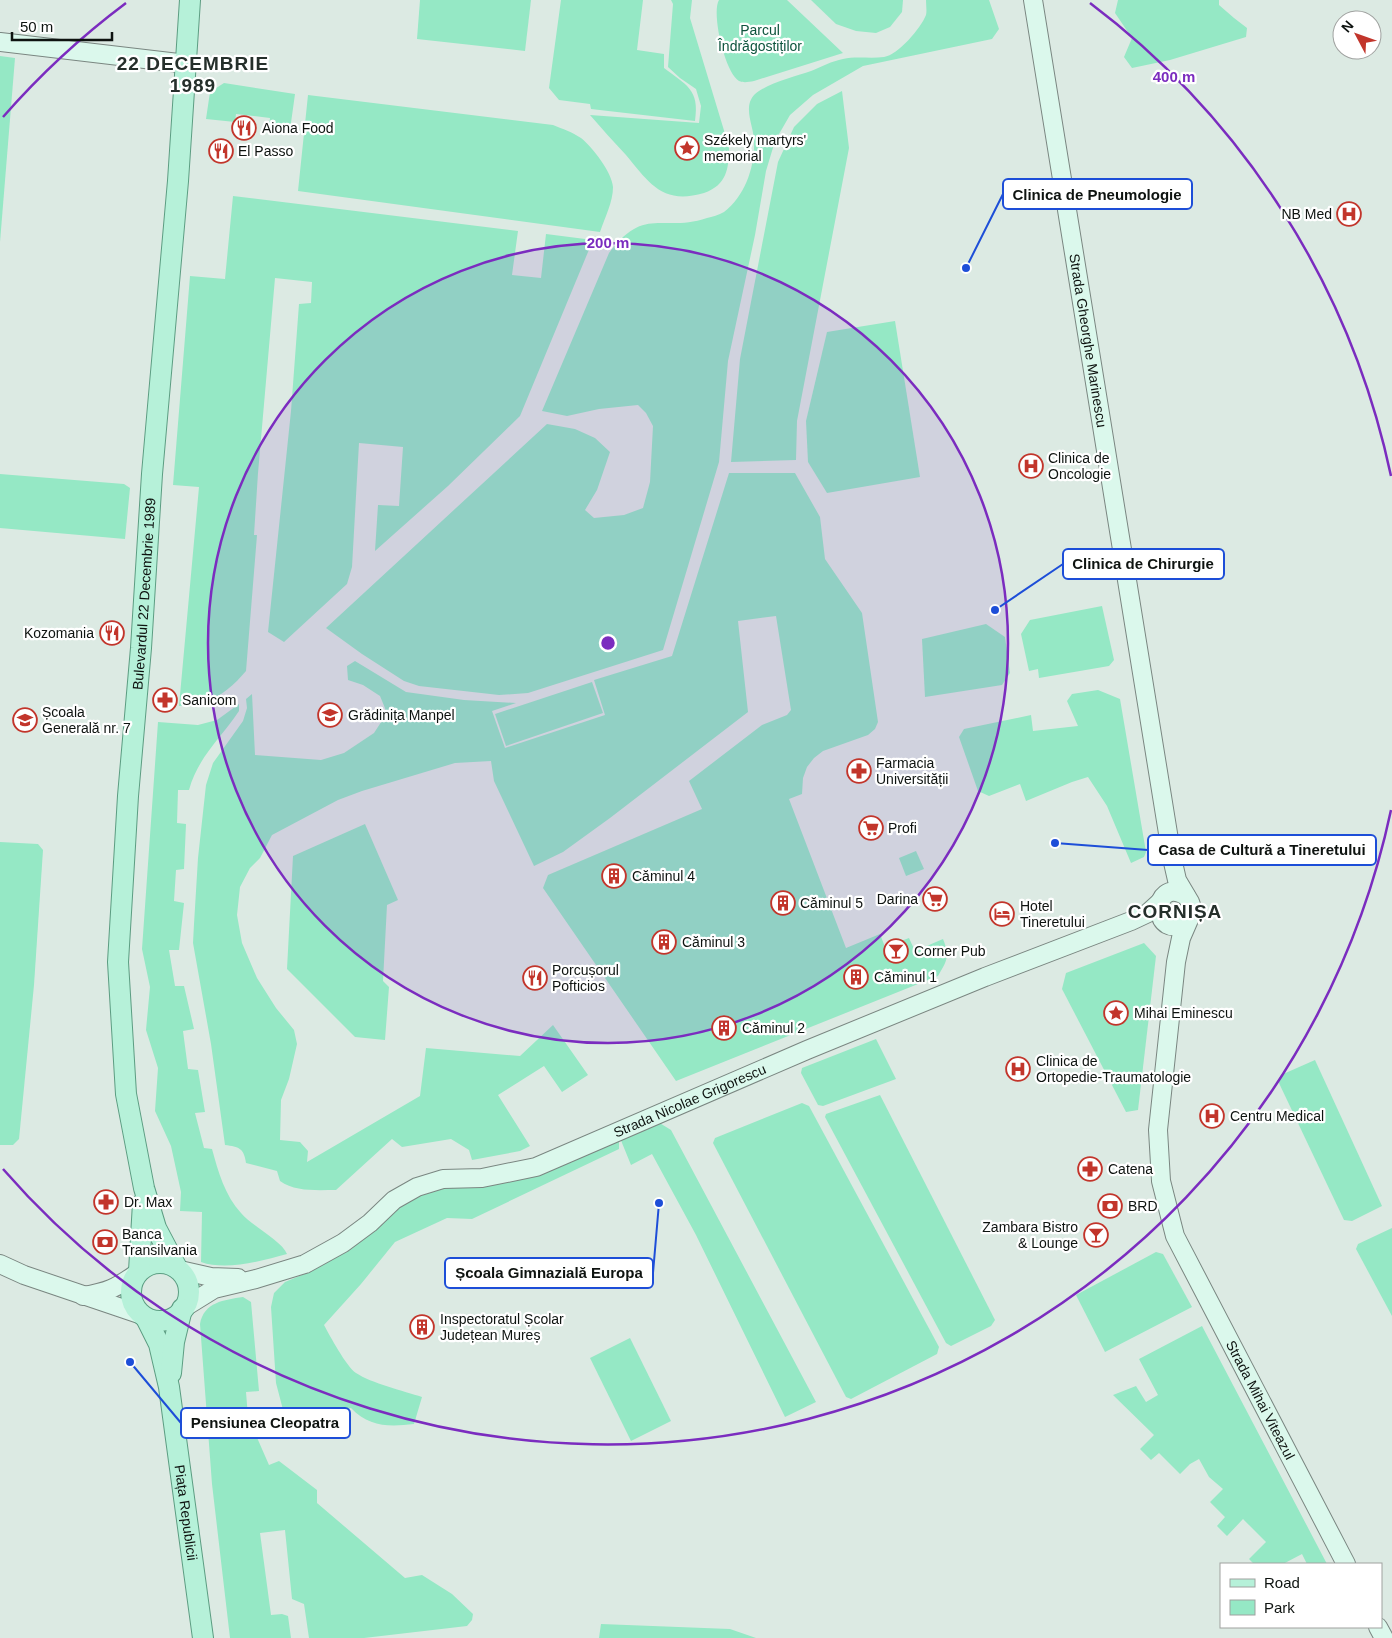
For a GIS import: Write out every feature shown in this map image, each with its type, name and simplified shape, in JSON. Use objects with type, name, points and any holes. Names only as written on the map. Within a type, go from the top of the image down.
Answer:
[{"type":"main road","name":"Bulevardul 22 Decembrie 1989","points":[[184,1308],[188,1301],[189,1288],[187,1281],[178,1269],[156,1228],[144,1188],[126,1094],[118,962],[128,796],[141,648],[152,474],[190,0]]},
{"type":"main road","name":"Strada Gheorghe Marinescu","points":[[1032,0],[1172,858],[1177,880],[1186,896]]},
{"type":"main road","points":[[0,42],[186,64]]},
{"type":"main road","name":"Strada Gheorghe Marinescu","points":[[1161,901],[1169,882],[1172,858]]},
{"type":"main road","points":[[1174,892],[1186,896],[1192,908],[1181,938],[1176,962],[1172,937],[1158,910],[1161,901],[1168,894],[1174,892]]},
{"type":"main road","name":"Strada Nicolae Grigorescu","points":[[184,1308],[214,1289],[305,1264],[343,1243],[370,1223],[394,1200],[417,1187],[443,1179],[482,1178],[536,1167],[806,1050],[984,977],[1132,921],[1148,913],[1161,901]]},
{"type":"main road","name":"Strada Nicolae Grigorescu","points":[[1132,921],[1150,919],[1165,922]]},
{"type":"main road","points":[[1165,922],[1176,926],[1188,920]]},
{"type":"main road","name":"Strada Mihai Viteazul","points":[[1176,962],[1158,1130],[1161,1181],[1176,1236],[1345,1563]]},
{"type":"main road","name":"Bulevardul 22 Decembrie 1989","points":[[144,1188],[138,1272],[130,1288],[132,1303],[144,1316]]},
{"type":"main road","points":[[83,1296],[103,1293],[119,1286],[146,1266],[162,1263],[170,1264],[178,1269]]},
{"type":"main road","points":[[0,1264],[24,1275],[157,1322],[169,1320],[179,1314],[184,1308]]},
{"type":"main road","name":"Strada Nicolae Grigorescu","points":[[178,1269],[212,1277],[256,1279]]},
{"type":"main road","name":"Piața Republicii","points":[[169,1387],[174,1342],[184,1308]]},
{"type":"main road","name":"Piața Republicii","points":[[144,1316],[159,1344],[169,1387],[203,1638]]},
{"type":"green space","points":[[420,0],[531,0],[525,51],[417,39]]},
{"type":"green space","points":[[561,0],[643,0],[637,50],[664,54],[664,68],[685,84],[693,95],[696,110],[695,121],[591,109],[590,104],[559,100],[549,88]]},
{"type":"green space","points":[[671,0],[692,0],[690,18],[729,147],[727,169],[722,180],[712,190],[690,196],[668,194],[650,183],[590,115],[699,123],[701,106],[696,89],[668,67],[673,4]]},
{"type":"green space","name":"Parcul Îndrăgostiților","points":[[719,0],[787,0],[843,53],[754,81],[739,81],[734,76],[724,55],[718,29],[717,7]]},
{"type":"green space","points":[[811,0],[903,0],[902,12],[890,27],[876,33],[856,31],[836,24]]},
{"type":"green space","points":[[926,0],[989,0],[999,29],[992,39],[863,66],[813,95],[790,115],[775,141],[766,171],[755,235],[728,361],[719,462],[663,650],[528,693],[499,695],[419,686],[404,681],[326,628],[547,424],[575,429],[595,438],[610,452],[597,490],[585,510],[594,518],[624,515],[643,508],[650,482],[653,426],[646,413],[638,405],[599,409],[567,416],[542,411],[609,253],[633,229],[644,225],[691,222],[724,212],[738,198],[747,180],[753,161],[754,135],[749,105],[755,94],[774,84],[839,60],[879,58],[890,55],[902,46],[919,27],[926,15]]},
{"type":"green space","points":[[1118,0],[1219,0],[1219,5],[1247,28],[1246,37],[1170,60],[1132,68],[1124,57],[1132,38],[1115,13]]},
{"type":"green space","points":[[0,56],[15,58],[0,242]]},
{"type":"green space","points":[[224,83],[295,94],[290,130],[269,127],[270,118],[236,114],[235,122],[206,119],[210,92]]},
{"type":"green space","points":[[842,91],[849,148],[797,421],[796,460],[731,462],[740,359],[778,162],[794,127],[817,104]]},
{"type":"green space","points":[[308,95],[553,125],[571,132],[591,147],[612,181],[612,198],[600,232],[298,191]]},
{"type":"green space","points":[[233,196],[518,231],[512,275],[541,278],[546,234],[593,240],[520,416],[448,486],[375,551],[378,505],[399,506],[403,447],[359,443],[352,567],[347,584],[284,642],[268,632],[291,411],[299,304],[311,303],[312,282],[275,278],[258,473],[254,535],[257,535],[246,671],[216,697],[201,703],[179,706],[199,487],[173,485],[190,276],[225,279]]},
{"type":"green space","points":[[895,321],[920,477],[827,493],[808,462],[806,421],[827,332]]},
{"type":"green space","points":[[729,473],[795,473],[820,517],[825,559],[862,613],[878,722],[875,729],[868,735],[823,751],[814,758],[807,767],[803,778],[802,794],[789,799],[846,948],[880,934],[885,947],[909,938],[915,951],[943,939],[947,954],[944,966],[938,976],[676,1081],[543,888],[548,875],[702,809],[689,781],[762,725],[787,715],[791,710],[776,616],[738,621],[748,712],[563,852],[534,866],[494,781],[491,761],[455,763],[362,791],[338,800],[272,835],[260,858],[250,868],[240,887],[237,915],[242,943],[257,978],[276,1008],[294,1030],[297,1044],[289,1079],[281,1100],[280,1140],[300,1142],[308,1151],[307,1162],[420,1096],[426,1048],[520,1056],[553,1025],[588,1075],[562,1092],[544,1066],[498,1095],[530,1146],[520,1151],[472,1160],[469,1150],[451,1139],[402,1147],[392,1139],[336,1190],[306,1190],[292,1187],[280,1181],[277,1171],[246,1163],[244,1154],[240,1149],[225,1145],[211,1044],[193,943],[198,858],[206,785],[213,763],[243,721],[247,708],[246,699],[252,694],[255,755],[321,760],[344,753],[374,733],[387,713],[380,696],[363,685],[348,680],[347,666],[355,661],[406,692],[464,700],[516,703],[492,711],[505,748],[605,715],[594,680],[672,656]]},
{"type":"green space","points":[[0,474],[124,484],[130,488],[125,539],[0,528]]},
{"type":"green space","points":[[1102,606],[1114,660],[1109,666],[1039,678],[1038,669],[1029,671],[1021,634],[1030,620]]},
{"type":"green space","points":[[986,624],[1005,637],[1010,673],[1002,685],[925,697],[922,639]]},
{"type":"green space","points":[[592,682],[603,713],[506,746],[495,714]]},
{"type":"green space","points":[[1098,690],[1120,699],[1146,852],[1144,857],[1131,863],[1107,806],[1088,777],[1026,801],[1020,784],[989,796],[978,791],[959,737],[964,729],[1031,715],[1033,731],[1078,726],[1067,701],[1072,694]]},
{"type":"green space","points":[[239,704],[239,711],[204,758],[189,790],[178,790],[177,823],[186,824],[184,869],[176,870],[174,901],[184,903],[179,950],[169,950],[175,986],[184,986],[194,1029],[183,1031],[188,1069],[198,1070],[205,1112],[195,1113],[204,1148],[212,1149],[223,1183],[235,1206],[246,1218],[279,1244],[287,1254],[244,1264],[221,1266],[201,1262],[202,1212],[180,1211],[181,1192],[171,1146],[155,1111],[158,1068],[146,1030],[150,987],[142,949],[158,722],[198,725],[217,720]]},
{"type":"green space","points":[[365,824],[398,900],[387,905],[383,981],[389,987],[385,1040],[355,1037],[287,969],[293,856]]},
{"type":"green space","points":[[0,842],[38,844],[43,850],[34,985],[19,1139],[13,1145],[0,1145]]},
{"type":"green space","points":[[916,851],[924,869],[906,876],[899,858]]},
{"type":"green space","points":[[1144,943],[1156,956],[1138,1110],[1126,1112],[1062,989],[1066,973]]},
{"type":"green space","points":[[876,1039],[896,1079],[823,1106],[818,1105],[801,1073],[802,1068]]},
{"type":"green space","points":[[1315,1060],[1382,1206],[1352,1221],[1344,1220],[1278,1081],[1281,1075]]},
{"type":"green space","points":[[880,1095],[995,1320],[991,1326],[951,1346],[946,1343],[825,1117],[826,1114]]},
{"type":"green space","points":[[802,1103],[809,1106],[939,1347],[937,1354],[851,1399],[846,1397],[713,1143],[715,1138]]},
{"type":"green space","points":[[658,1122],[671,1130],[816,1402],[785,1417],[696,1235],[652,1154],[631,1165],[620,1138]]},
{"type":"green space","points":[[614,1138],[619,1142],[619,1149],[472,1219],[447,1218],[395,1242],[324,1325],[343,1358],[356,1373],[362,1377],[422,1397],[414,1424],[388,1425],[372,1422],[351,1408],[322,1410],[310,1423],[302,1436],[296,1438],[287,1425],[276,1383],[271,1307],[274,1293],[285,1282],[309,1272],[346,1248],[419,1191]]},
{"type":"green space","points":[[1392,1228],[1392,1316],[1356,1249],[1358,1244]]},
{"type":"green space","points":[[1156,1252],[1163,1254],[1192,1307],[1105,1352],[1076,1295]]},
{"type":"green space","points":[[243,1297],[251,1302],[259,1391],[246,1392],[248,1417],[269,1465],[279,1461],[317,1490],[317,1503],[405,1578],[422,1575],[452,1594],[473,1614],[472,1620],[467,1626],[364,1638],[309,1638],[304,1604],[292,1599],[285,1530],[260,1533],[271,1615],[282,1614],[288,1616],[291,1638],[230,1638],[212,1484],[200,1324],[206,1311],[216,1303]]},
{"type":"green space","points":[[1202,1326],[1326,1563],[1306,1563],[1302,1554],[1285,1563],[1253,1563],[1249,1559],[1266,1542],[1243,1519],[1227,1536],[1217,1526],[1225,1517],[1210,1502],[1223,1489],[1209,1477],[1199,1459],[1190,1464],[1180,1474],[1159,1453],[1151,1460],[1140,1449],[1154,1435],[1113,1395],[1136,1386],[1146,1402],[1158,1395],[1139,1359]]},
{"type":"green space","points":[[630,1338],[671,1421],[631,1441],[590,1358]]},
{"type":"green space","points":[[601,1624],[730,1629],[756,1638],[599,1638]]},
{"type":"place","name":"Aiona Food","points":[[244,128]]},
{"type":"place","name":"Székely martyrs' memorial","points":[[687,148]]},
{"type":"place","name":"El Passo","points":[[221,151]]},
{"type":"place","name":"NB Med","points":[[1349,214]]},
{"type":"place","name":"Clinica de Pneumologie","points":[[966,268]]},
{"type":"place","name":"Clinica de Oncologie","points":[[1031,466]]},
{"type":"place","name":"Clinica de Chirurgie","points":[[995,610]]},
{"type":"place","name":"Kozomania","points":[[112,633]]},
{"type":"place","name":"Sanicom","points":[[165,700]]},
{"type":"place","name":"Grădinița Manpel","points":[[330,715]]},
{"type":"place","name":"Școala Generală nr. 7","points":[[25,720]]},
{"type":"place","name":"Farmacia Universității","points":[[859,771]]},
{"type":"place","name":"Profi","points":[[871,828]]},
{"type":"place","name":"Casa de Cultură a Tineretului","points":[[1055,843]]},
{"type":"place","name":"Căminul 4","points":[[614,876]]},
{"type":"place","name":"Darina","points":[[935,899]]},
{"type":"place","name":"Căminul 5","points":[[783,903]]},
{"type":"place","name":"Hotel Tineretului","points":[[1002,914]]},
{"type":"place","name":"Căminul 3","points":[[664,942]]},
{"type":"place","name":"Corner Pub","points":[[896,951]]},
{"type":"place","name":"Căminul 1","points":[[856,977]]},
{"type":"place","name":"Porcușorul Pofticios","points":[[535,978]]},
{"type":"place","name":"Mihai Eminescu","points":[[1116,1013]]},
{"type":"place","name":"Căminul 2","points":[[724,1028]]},
{"type":"place","name":"Clinica de Ortopedie-Traumatologie","points":[[1018,1069]]},
{"type":"place","name":"Centru Medical","points":[[1212,1116]]},
{"type":"place","name":"Catena","points":[[1090,1169]]},
{"type":"place","name":"Dr. Max","points":[[106,1202]]},
{"type":"place","name":"Școala Gimnazială Europa","points":[[659,1203]]},
{"type":"place","name":"BRD","points":[[1110,1206]]},
{"type":"place","name":"Zambara Bistro & Lounge","points":[[1096,1235]]},
{"type":"place","name":"Banca Transilvania","points":[[105,1242]]},
{"type":"place","name":"Inspectoratul Școlar Județean Mureș","points":[[422,1327]]},
{"type":"place","name":"Pensiunea Cleopatra","points":[[130,1362]]},
{"type":"district","name":"22 DECEMBRIE 1989","points":[[193,74]]},
{"type":"district","name":"CORNIȘA","points":[[1175,911]]}]
